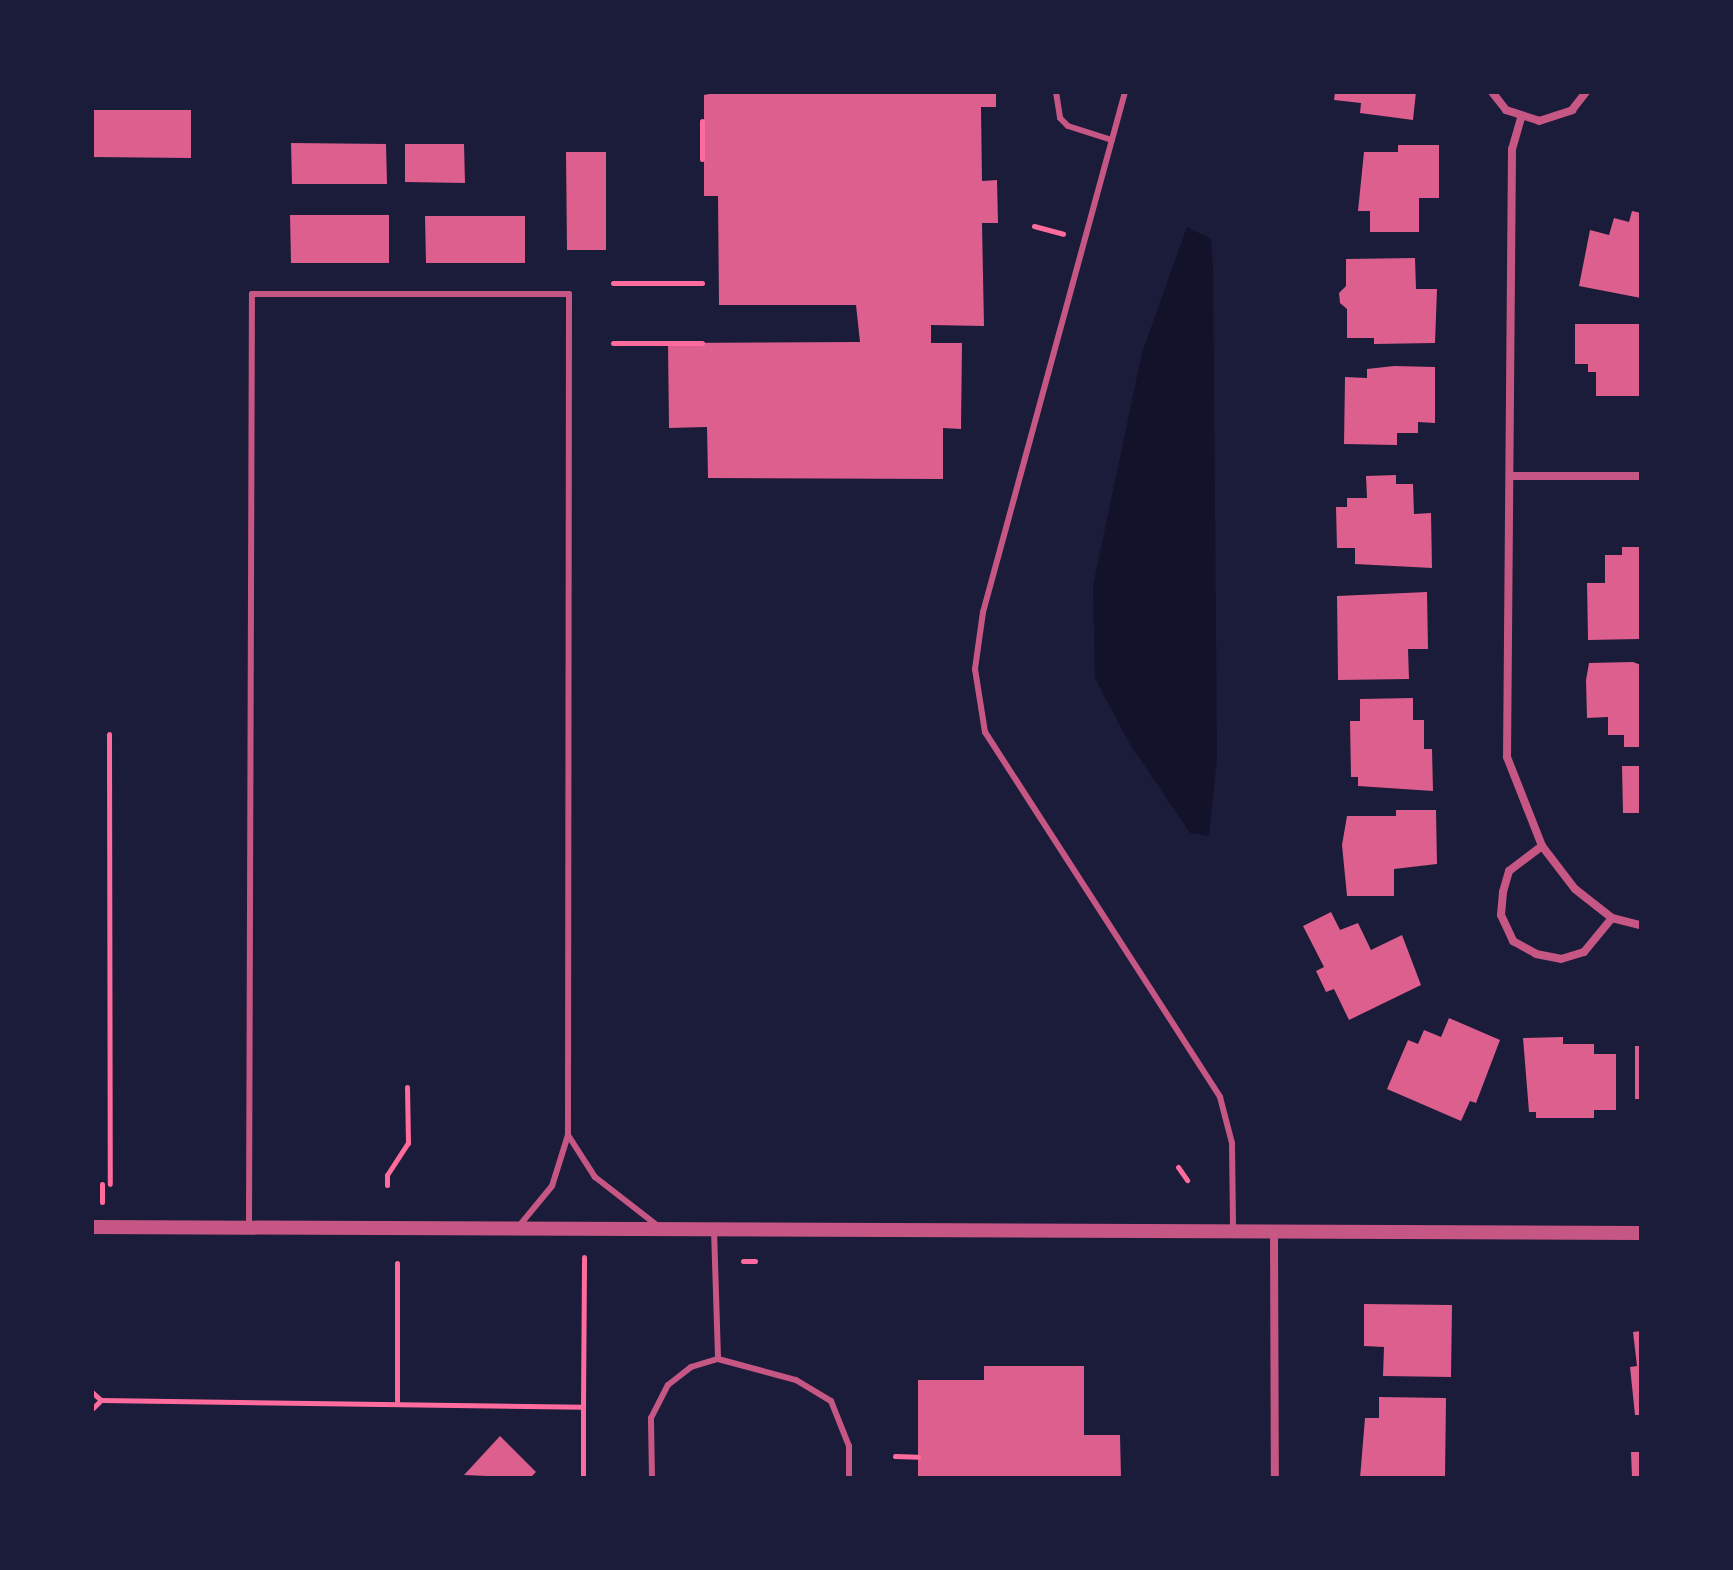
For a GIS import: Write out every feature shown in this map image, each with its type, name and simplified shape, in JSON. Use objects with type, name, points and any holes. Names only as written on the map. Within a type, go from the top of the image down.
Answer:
[{"type":"street","points":[[1492,92],[1506,110],[1521,118],[1557,118],[1572,110],[1586,92]]},
{"type":"street","points":[[1521,118],[1512,149],[1513,476],[1507,757],[1542,846],[1575,889],[1612,918],[1641,925]]},
{"type":"street","points":[[1513,476],[1641,476]]},
{"type":"street","points":[[1542,846],[1509,871],[1501,915],[1513,941],[1536,954],[1561,959],[1584,952],[1612,918]]},
{"type":"street","points":[[92,1227],[714,1230],[1233,1228],[1641,1233]]},
{"type":"street","points":[[1274,1230],[1275,1478]]},
{"type":"lane","points":[[1056,92],[1060,118],[1068,126],[1112,140]]},
{"type":"lane","points":[[1125,92],[983,612],[975,669],[985,732],[1220,1097],[1232,1143],[1233,1228]]},
{"type":"lane","points":[[249,1228],[252,294],[569,294],[568,1135],[552,1186],[517,1229]]},
{"type":"lane","points":[[568,1135],[595,1177],[661,1229]]},
{"type":"lane","points":[[714,1230],[718,1359]]},
{"type":"lane","points":[[652,1478],[651,1418],[668,1385],[691,1367],[718,1359],[796,1380],[831,1401],[849,1446],[849,1478]]},
{"type":"path","points":[[702,121],[702,159]]},
{"type":"path","points":[[1034,226],[1063,234]]},
{"type":"path","points":[[613,283],[702,283]]},
{"type":"path","points":[[613,343],[702,343]]},
{"type":"path","points":[[109,734],[110,1184]]},
{"type":"path","points":[[387,1185],[398,1153],[408,1143],[407,1087]]},
{"type":"path","points":[[1178,1167],[1187,1180]]},
{"type":"path","points":[[102,1184],[102,1203]]},
{"type":"path","points":[[583,1478],[584,1257]]},
{"type":"path","points":[[743,1261],[755,1261]]},
{"type":"path","points":[[397,1263],[397,1404]]},
{"type":"path","points":[[92,1392],[101,1400],[583,1407]]},
{"type":"path","points":[[92,1409],[101,1400]]},
{"type":"path","points":[[895,1456],[918,1457]]},
{"type":"shaded area","points":[[1187,227],[1211,239],[1213,268],[1217,758],[1209,836],[1190,833],[1128,741],[1095,678],[1093,586],[1142,353]]},
{"type":"building","points":[[719,92],[996,92],[996,107],[981,107],[982,181],[997,180],[998,223],[982,223],[984,326],[931,325],[931,343],[962,343],[961,429],[943,428],[943,479],[708,478],[707,427],[669,428],[668,343],[860,342],[856,305],[719,305],[718,196],[704,196],[704,95]]},
{"type":"building","points":[[1335,92],[1416,92],[1413,120],[1360,113],[1361,103],[1334,100]]},
{"type":"building","points":[[92,110],[191,110],[191,158],[92,157]]},
{"type":"building","points":[[291,143],[386,144],[387,184],[292,184]]},
{"type":"building","points":[[405,144],[464,144],[465,183],[405,182]]},
{"type":"building","points":[[1398,145],[1439,145],[1439,198],[1419,198],[1419,232],[1370,232],[1370,211],[1358,211],[1364,152],[1398,152]]},
{"type":"building","points":[[566,152],[606,152],[606,250],[567,250]]},
{"type":"building","points":[[1632,211],[1641,213],[1641,298],[1579,286],[1590,230],[1609,235],[1614,218],[1629,222]]},
{"type":"building","points":[[290,215],[389,215],[389,263],[291,263]]},
{"type":"building","points":[[425,216],[525,216],[525,263],[426,263]]},
{"type":"building","points":[[1415,258],[1416,289],[1437,289],[1435,343],[1374,344],[1374,338],[1347,338],[1347,309],[1340,303],[1339,293],[1346,286],[1346,259]]},
{"type":"building","points":[[1575,324],[1641,324],[1641,396],[1596,396],[1596,372],[1588,372],[1588,364],[1575,364]]},
{"type":"building","points":[[1435,367],[1435,423],[1418,422],[1418,433],[1397,433],[1397,445],[1344,444],[1345,377],[1367,378],[1367,369]]},
{"type":"building","points":[[1396,475],[1396,484],[1413,484],[1414,514],[1431,513],[1432,568],[1355,564],[1355,548],[1337,548],[1336,507],[1347,507],[1347,498],[1367,498],[1366,476]]},
{"type":"building","points":[[1622,547],[1641,547],[1641,635],[1639,639],[1588,640],[1587,583],[1605,583],[1605,555],[1622,555]]},
{"type":"building","points":[[1427,592],[1428,649],[1408,649],[1409,679],[1338,680],[1337,596]]},
{"type":"building","points":[[1633,662],[1641,665],[1641,747],[1624,747],[1624,735],[1608,735],[1608,717],[1587,718],[1586,680],[1589,663]]},
{"type":"building","points":[[1413,698],[1413,720],[1424,720],[1424,749],[1432,749],[1433,791],[1358,786],[1358,777],[1351,777],[1350,721],[1360,721],[1360,699]]},
{"type":"building","points":[[1622,766],[1641,766],[1641,813],[1623,813]]},
{"type":"building","points":[[1396,810],[1436,810],[1437,864],[1394,869],[1394,896],[1347,896],[1342,845],[1347,816],[1396,816]]},
{"type":"building","points":[[1331,912],[1340,930],[1358,923],[1371,950],[1402,935],[1421,985],[1349,1020],[1334,989],[1326,992],[1316,971],[1324,967],[1303,926]]},
{"type":"building","points":[[1449,1018],[1500,1040],[1476,1103],[1470,1101],[1461,1121],[1387,1089],[1408,1040],[1418,1044],[1424,1030],[1441,1037]]},
{"type":"building","points":[[1563,1037],[1563,1044],[1594,1044],[1594,1054],[1616,1054],[1616,1110],[1594,1110],[1594,1118],[1536,1118],[1536,1112],[1529,1112],[1523,1038]]},
{"type":"building","points":[[1635,1046],[1641,1046],[1641,1099],[1635,1099]]},
{"type":"building","points":[[1364,1304],[1452,1305],[1451,1377],[1383,1376],[1384,1347],[1364,1346]]},
{"type":"building","points":[[1641,1331],[1641,1415],[1635,1415],[1630,1367],[1637,1366],[1633,1332]]},
{"type":"building","points":[[984,1366],[1084,1366],[1084,1435],[1120,1435],[1121,1478],[918,1478],[918,1380],[984,1380]]},
{"type":"building","points":[[1379,1397],[1446,1398],[1445,1478],[1360,1478],[1365,1418],[1379,1418]]},
{"type":"building","points":[[500,1436],[536,1472],[530,1478],[464,1475]]},
{"type":"building","points":[[1631,1452],[1641,1452],[1641,1478],[1632,1478]]}]
